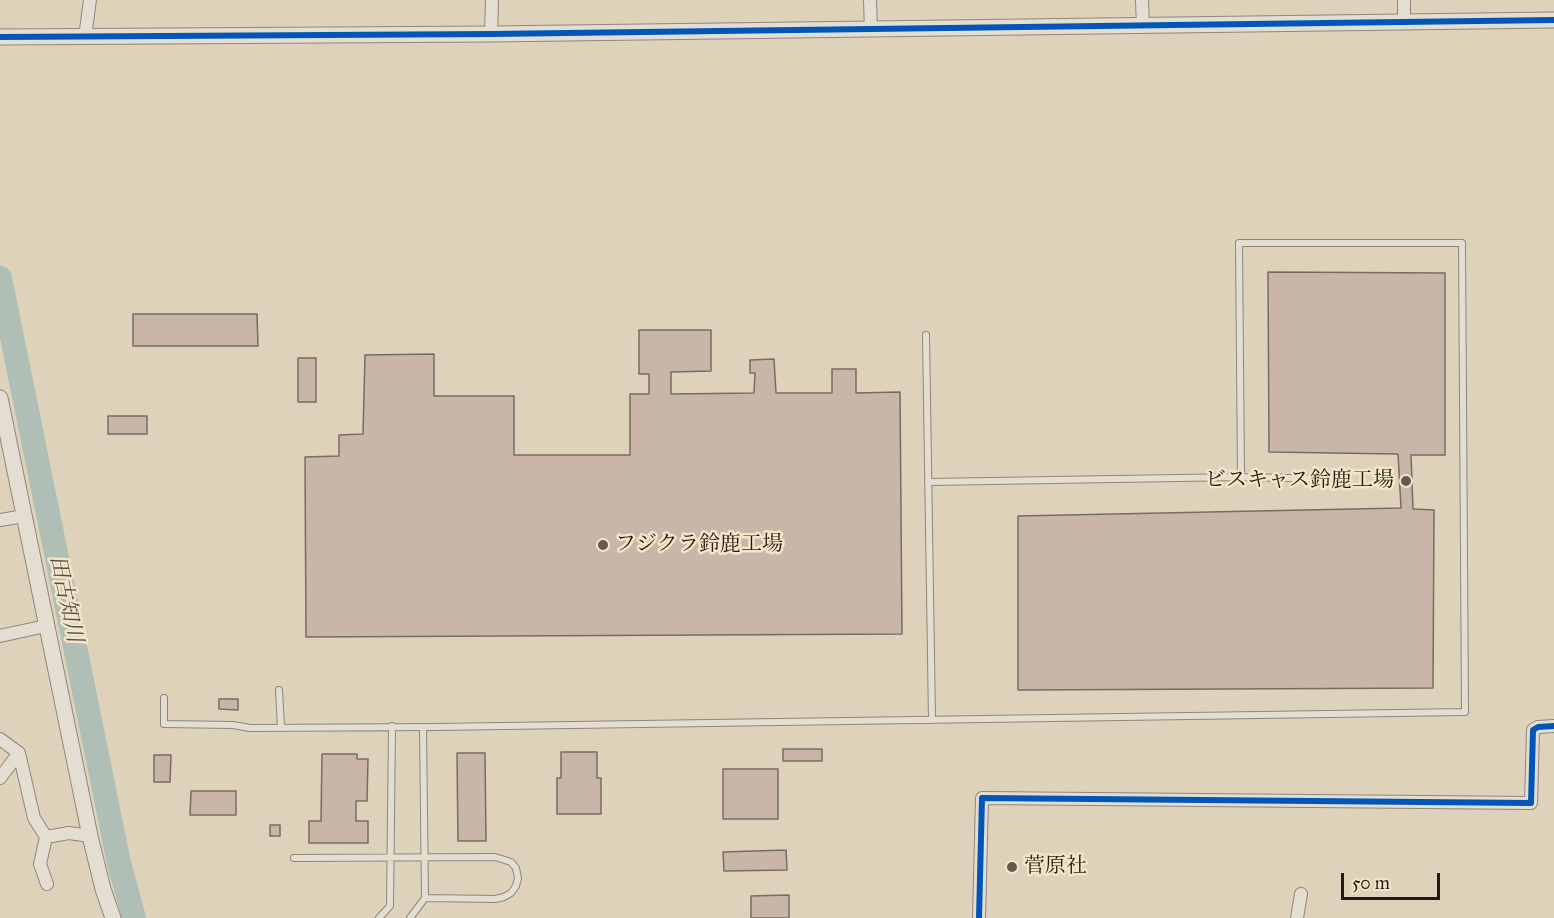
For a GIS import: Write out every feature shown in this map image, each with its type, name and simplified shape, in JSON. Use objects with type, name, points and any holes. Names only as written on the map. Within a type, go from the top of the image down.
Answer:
[{"type":"street","points":[[85,37],[90,0]]},
{"type":"street","points":[[491,34],[492,0]]},
{"type":"street","points":[[870,0],[871,30]]},
{"type":"street","points":[[1142,0],[1143,26]]},
{"type":"street","points":[[1404,0],[1404,23]]},
{"type":"street","points":[[0,37],[871,30],[1554,20]]},
{"type":"street","points":[[0,398],[90,836],[113,918]]},
{"type":"street","points":[[0,520],[24,516]]},
{"type":"street","points":[[0,636],[46,626]]},
{"type":"street","points":[[979,918],[982,798],[1531,804],[1533,730],[1538,727],[1554,726]]},
{"type":"street","points":[[0,739],[19,753],[34,818],[46,837],[40,864],[46,884]]},
{"type":"street","points":[[0,778],[19,753]]},
{"type":"street","points":[[46,837],[69,833],[90,836]]},
{"type":"street","points":[[1296,918],[1301,894]]},
{"type":"lane","points":[[164,698],[164,724],[281,727],[1465,712],[1462,243],[1239,243],[1241,477]]},
{"type":"lane","points":[[926,334],[932,720]]},
{"type":"lane","points":[[928,482],[1241,477],[1336,479]]},
{"type":"lane","points":[[279,690],[281,727]]},
{"type":"lane","points":[[379,918],[390,906],[392,726]]},
{"type":"lane","points":[[410,918],[425,898],[423,727]]},
{"type":"lane","points":[[294,858],[495,857],[512,862],[516,868],[518,878],[511,893],[504,897],[495,899],[425,898]]},
{"type":"building","name":"ビスキャス鈴鹿工場","points":[[1268,272],[1445,273],[1445,455],[1411,455],[1413,509],[1434,510],[1433,688],[1018,690],[1018,516],[1401,508],[1398,454],[1269,452]]},
{"type":"building","points":[[133,314],[257,314],[258,346],[133,346]]},
{"type":"building","name":"フジクラ鈴鹿工場","points":[[639,330],[711,330],[711,371],[671,372],[671,394],[754,393],[755,373],[750,373],[750,360],[774,359],[776,393],[832,393],[832,369],[856,369],[856,393],[900,392],[902,634],[306,637],[305,457],[339,456],[339,435],[363,434],[365,355],[434,354],[434,396],[514,396],[514,455],[630,455],[630,394],[649,394],[649,374],[639,374]]},
{"type":"building","points":[[298,358],[316,358],[316,402],[298,402]]},
{"type":"building","points":[[108,416],[147,416],[147,434],[108,434]]},
{"type":"building","points":[[219,699],[238,699],[238,710],[219,709]]},
{"type":"building","points":[[783,749],[822,749],[822,761],[783,761]]},
{"type":"building","points":[[561,752],[597,752],[597,778],[601,778],[601,814],[557,814],[557,778],[561,778]]},
{"type":"building","points":[[457,753],[485,753],[486,841],[458,841]]},
{"type":"building","points":[[322,754],[357,754],[357,759],[368,759],[367,801],[356,801],[356,821],[368,821],[368,843],[309,843],[309,821],[321,821]]},
{"type":"building","points":[[154,755],[171,755],[170,782],[154,782]]},
{"type":"building","points":[[723,769],[778,769],[778,819],[723,819]]},
{"type":"building","points":[[191,791],[236,791],[236,815],[190,815]]},
{"type":"building","points":[[270,825],[280,825],[280,836],[270,836]]},
{"type":"building","points":[[786,850],[787,870],[724,871],[723,852]]},
{"type":"building","points":[[789,895],[789,918],[751,918],[751,896]]},
{"type":"waterway","name":"田古知川","points":[[0,278],[119,863],[134,918]]},
{"type":"cycle path","points":[[0,37],[491,34],[1554,20]]},
{"type":"cycle path","points":[[979,918],[982,798],[1531,803],[1533,730],[1538,727],[1554,726]]},
{"type":"place","name":"ビスキャス鈴鹿工場","points":[[1406,481]]},
{"type":"place","name":"フジクラ鈴鹿工場","points":[[603,545]]},
{"type":"place","name":"菅原社","points":[[1012,867]]}]
